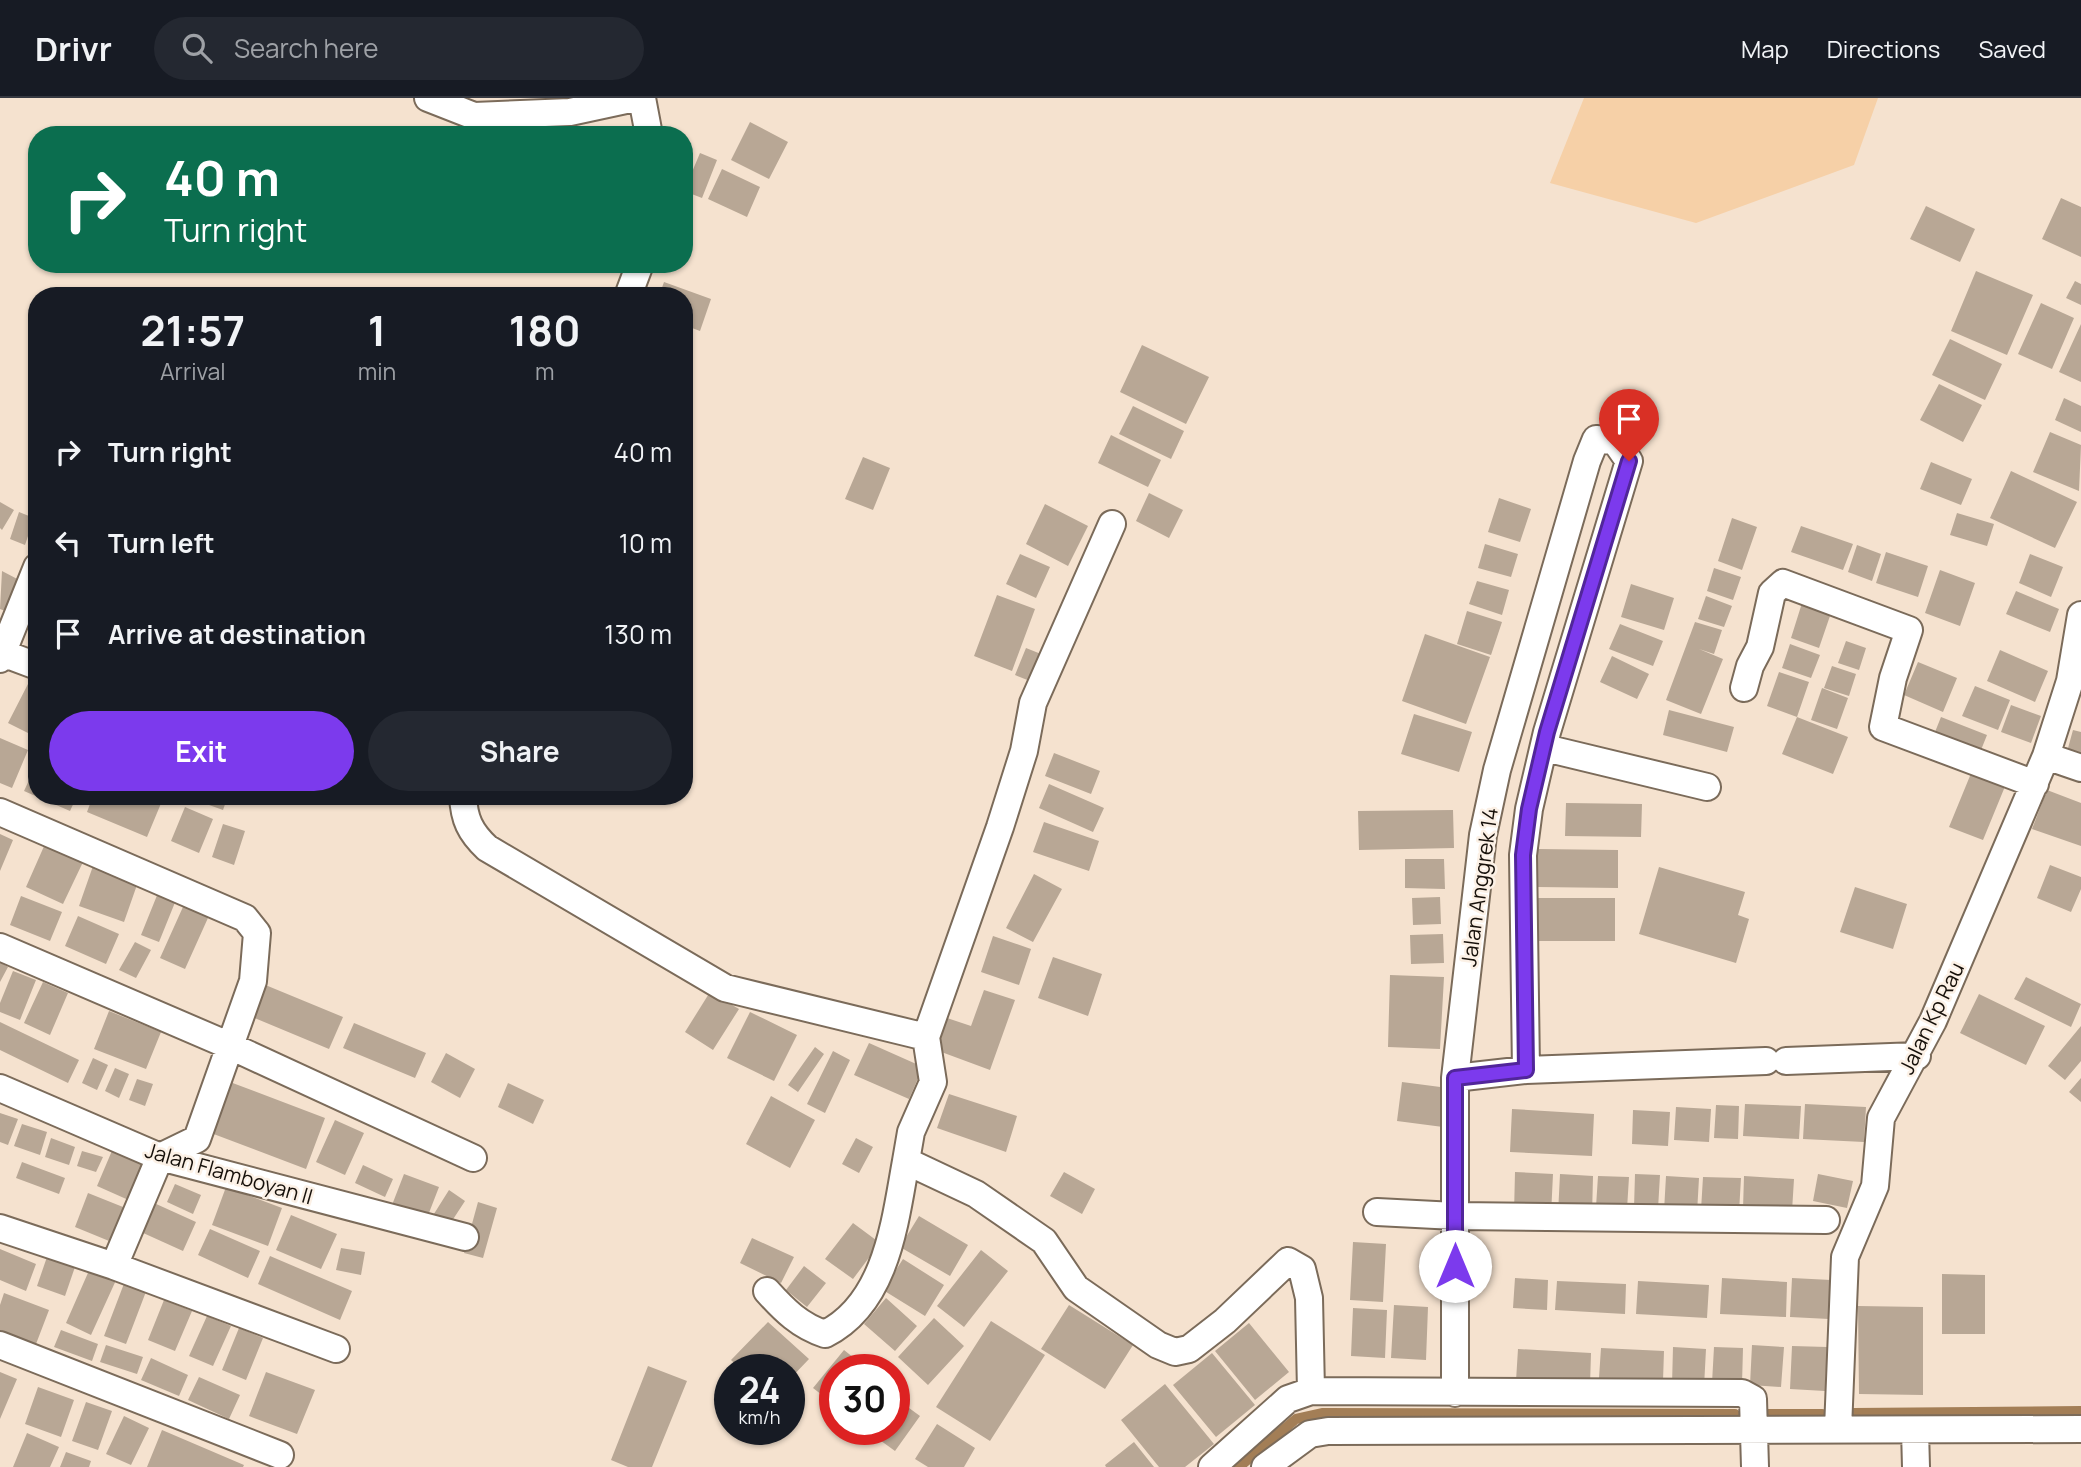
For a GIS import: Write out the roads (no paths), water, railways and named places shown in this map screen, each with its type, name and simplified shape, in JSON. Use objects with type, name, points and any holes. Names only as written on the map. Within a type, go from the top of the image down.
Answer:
[{"type":"street","points":[[428,98],[474,116],[570,112],[635,98]]},
{"type":"street","points":[[642,98],[647,126]]},
{"type":"street","name":"Jalan Anggrek 14","points":[[1455,1393],[1455,1078],[1479,867],[1497,770],[1587,461],[1596,439],[1615,441],[1629,461],[1547,732],[1545,748]]},
{"type":"street","points":[[767,1291],[785,1311],[808,1328],[825,1334],[839,1327],[865,1295],[891,1247],[911,1132],[933,1082],[926,1037],[1000,827],[1024,751],[1033,703],[1112,524]]},
{"type":"street","points":[[1744,688],[1750,666],[1760,647],[1772,593],[1783,583],[1909,630],[1893,678],[1883,727],[2035,784]]},
{"type":"street","points":[[28,589],[1,656],[28,664]]},
{"type":"street","name":"Jalan Kp Rau","points":[[1838,1429],[1845,1257],[1875,1186],[1881,1118],[1917,1056],[2046,757],[2070,681],[2081,615]]},
{"type":"street","points":[[1526,1070],[1523,855],[1529,809],[1545,748],[1707,787]]},
{"type":"street","points":[[2046,757],[2081,768]]},
{"type":"street","points":[[464,805],[464,814],[472,833],[487,848],[725,988],[926,1037]]},
{"type":"street","points":[[0,812],[245,918],[257,933],[253,981],[228,1045],[197,1139],[160,1157],[114,1266]]},
{"type":"street","points":[[0,947],[228,1045],[473,1158]]},
{"type":"street","points":[[1455,1078],[1526,1070],[1917,1056]]},
{"type":"street","name":"Jalan Flamboyan II","points":[[0,1088],[160,1157],[465,1237]]},
{"type":"street","points":[[906,1161],[976,1194],[1044,1241],[1076,1288],[1158,1345],[1175,1352],[1189,1349],[1225,1321],[1288,1261],[1302,1269],[1309,1298],[1311,1391]]},
{"type":"street","points":[[1377,1212],[1455,1216],[1826,1220]]},
{"type":"street","points":[[0,1228],[114,1266],[336,1349]]},
{"type":"street","points":[[0,1345],[280,1455]]},
{"type":"street","points":[[1212,1467],[1288,1399],[1311,1391],[1742,1394],[1753,1399],[1755,1467]]},
{"type":"street","points":[[1265,1467],[1285,1458],[1310,1434],[1328,1430],[2081,1429]]},
{"type":"street","points":[[1915,1430],[1916,1467]]},
{"type":"waterway","points":[[1853,1413],[2081,1411]]},
{"type":"waterway","points":[[1239,1467],[1296,1419],[1323,1413],[1735,1414]]},
{"type":"waterway","points":[[1768,1414],[1822,1414]]}]
